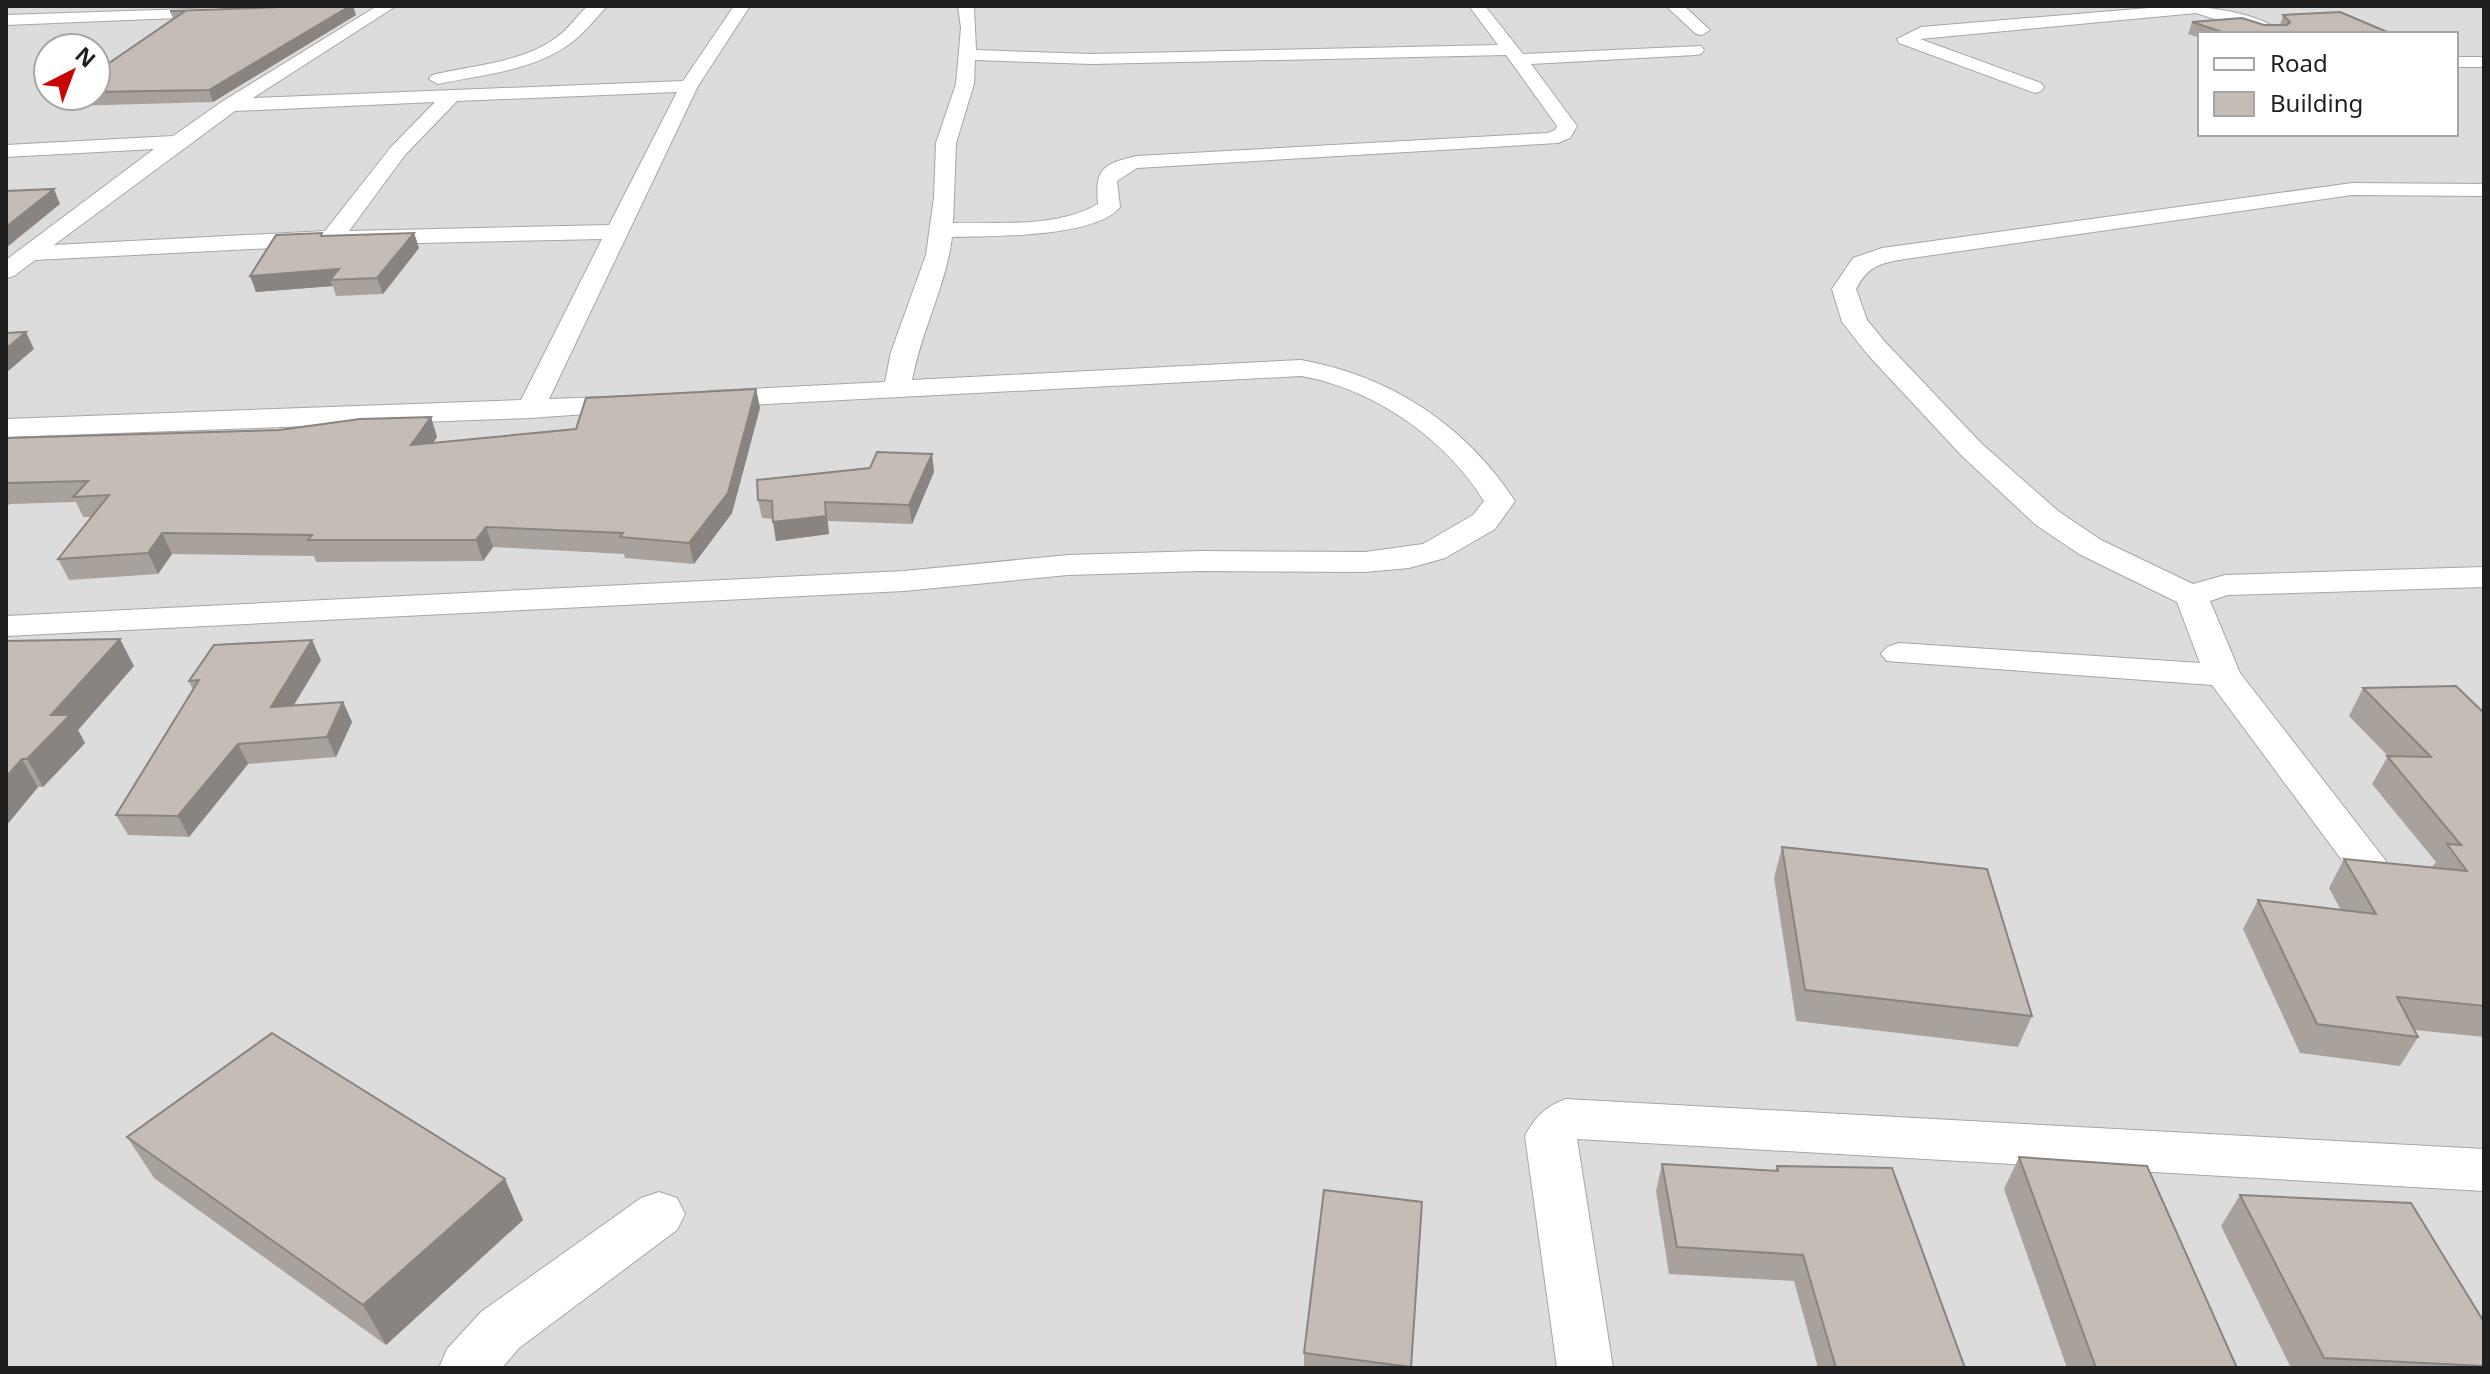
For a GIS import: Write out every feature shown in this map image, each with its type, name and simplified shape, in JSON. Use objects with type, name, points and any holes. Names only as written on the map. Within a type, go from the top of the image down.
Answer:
[{"type":"street","points":[[346,8],[387,6]]},
{"type":"street","points":[[7,269],[230,105],[387,6]]},
{"type":"street","points":[[361,99],[536,55],[571,36],[590,11],[599,6]]},
{"type":"street","points":[[530,410],[689,86],[742,6]]},
{"type":"street","points":[[897,389],[904,352],[938,255],[945,197],[946,143],[960,108],[967,55],[966,6]]},
{"type":"street","points":[[941,230],[1041,226],[1097,215],[1109,207],[1106,179],[1110,174],[1137,162],[1489,144],[1551,139],[1563,134],[1567,126],[1542,88],[1477,6]]},
{"type":"street","points":[[1674,6],[1702,30]]},
{"type":"street","points":[[2035,87],[1905,39],[1921,32],[2191,8],[2247,22],[2270,32]]},
{"type":"street","points":[[6,20],[241,12]]},
{"type":"street","points":[[967,55],[1092,59],[1695,50]]},
{"type":"street","points":[[2458,62],[2484,62]]},
{"type":"street","points":[[230,105],[689,86]]},
{"type":"street","points":[[332,238],[398,151],[453,95]]},
{"type":"street","points":[[6,151],[177,142]]},
{"type":"street","points":[[2365,861],[2223,675],[2191,596],[2090,547],[2047,518],[1972,450],[1855,322],[1844,289],[1856,266],[1869,257],[2352,189],[2484,190]]},
{"type":"street","points":[[30,253],[332,238],[617,232]]},
{"type":"street","points":[[6,626],[904,581],[1068,565],[1200,561],[1365,562],[1409,558],[1434,551],[1484,522],[1500,501],[1489,479],[1419,419],[1324,370],[1301,368],[688,400]]},
{"type":"street","points":[[6,428],[530,410],[657,402]]},
{"type":"street","points":[[2191,596],[2225,585],[2484,577]]},
{"type":"street","points":[[1899,654],[2223,675]]},
{"type":"street","points":[[1585,1368],[1550,1136],[1566,1119],[2484,1170]]},
{"type":"street","points":[[467,1368],[500,1330],[659,1214]]},
{"type":"shaded area","points":[[6,6],[2484,6],[2484,1368],[6,1368]]},
{"type":"building","points":[[350,6],[209,90],[112,92],[112,61],[185,11],[170,11]]},
{"type":"building","points":[[2340,12],[2387,32],[2222,32],[2192,22],[2242,18],[2264,25],[2287,25],[2290,22],[2283,15]]},
{"type":"building","points":[[54,189],[6,227],[6,191]]},
{"type":"building","points":[[322,233],[321,236],[414,233],[377,278],[330,280],[339,269],[250,276],[276,235]]},
{"type":"building","points":[[26,332],[6,349],[6,333]]},
{"type":"building","points":[[756,389],[728,493],[689,543],[620,537],[623,533],[486,527],[476,540],[308,540],[312,535],[162,533],[148,553],[58,559],[109,495],[73,497],[88,481],[6,483],[6,438],[279,430],[360,419],[431,417],[411,445],[576,429],[586,398]]},
{"type":"building","points":[[877,452],[932,454],[909,505],[825,502],[826,516],[773,522],[772,501],[758,500],[757,480],[870,468]]},
{"type":"building","points":[[120,639],[51,715],[70,715],[6,777],[6,641]]},
{"type":"building","points":[[312,640],[271,707],[343,702],[327,737],[238,744],[178,816],[116,815],[199,680],[189,681],[214,645]]},
{"type":"building","points":[[2456,686],[2484,713],[2484,1006],[2397,997],[2418,1037],[2317,1024],[2258,900],[2376,914],[2344,859],[2467,871],[2447,844],[2461,845],[2387,756],[2431,757],[2363,688]]},
{"type":"building","points":[[1782,847],[1987,869],[2032,1016],[1805,990]]},
{"type":"building","points":[[272,1033],[505,1179],[363,1305],[127,1137]]},
{"type":"building","points":[[2019,1157],[2147,1166],[2237,1368],[2096,1368]]},
{"type":"building","points":[[1662,1164],[1778,1171],[1777,1166],[1892,1168],[1965,1368],[1836,1368],[1803,1255],[1677,1247]]},
{"type":"building","points":[[1324,1190],[1422,1202],[1411,1367],[1304,1353]]},
{"type":"building","points":[[2240,1195],[2411,1203],[2484,1322],[2484,1366],[2324,1358]]}]
